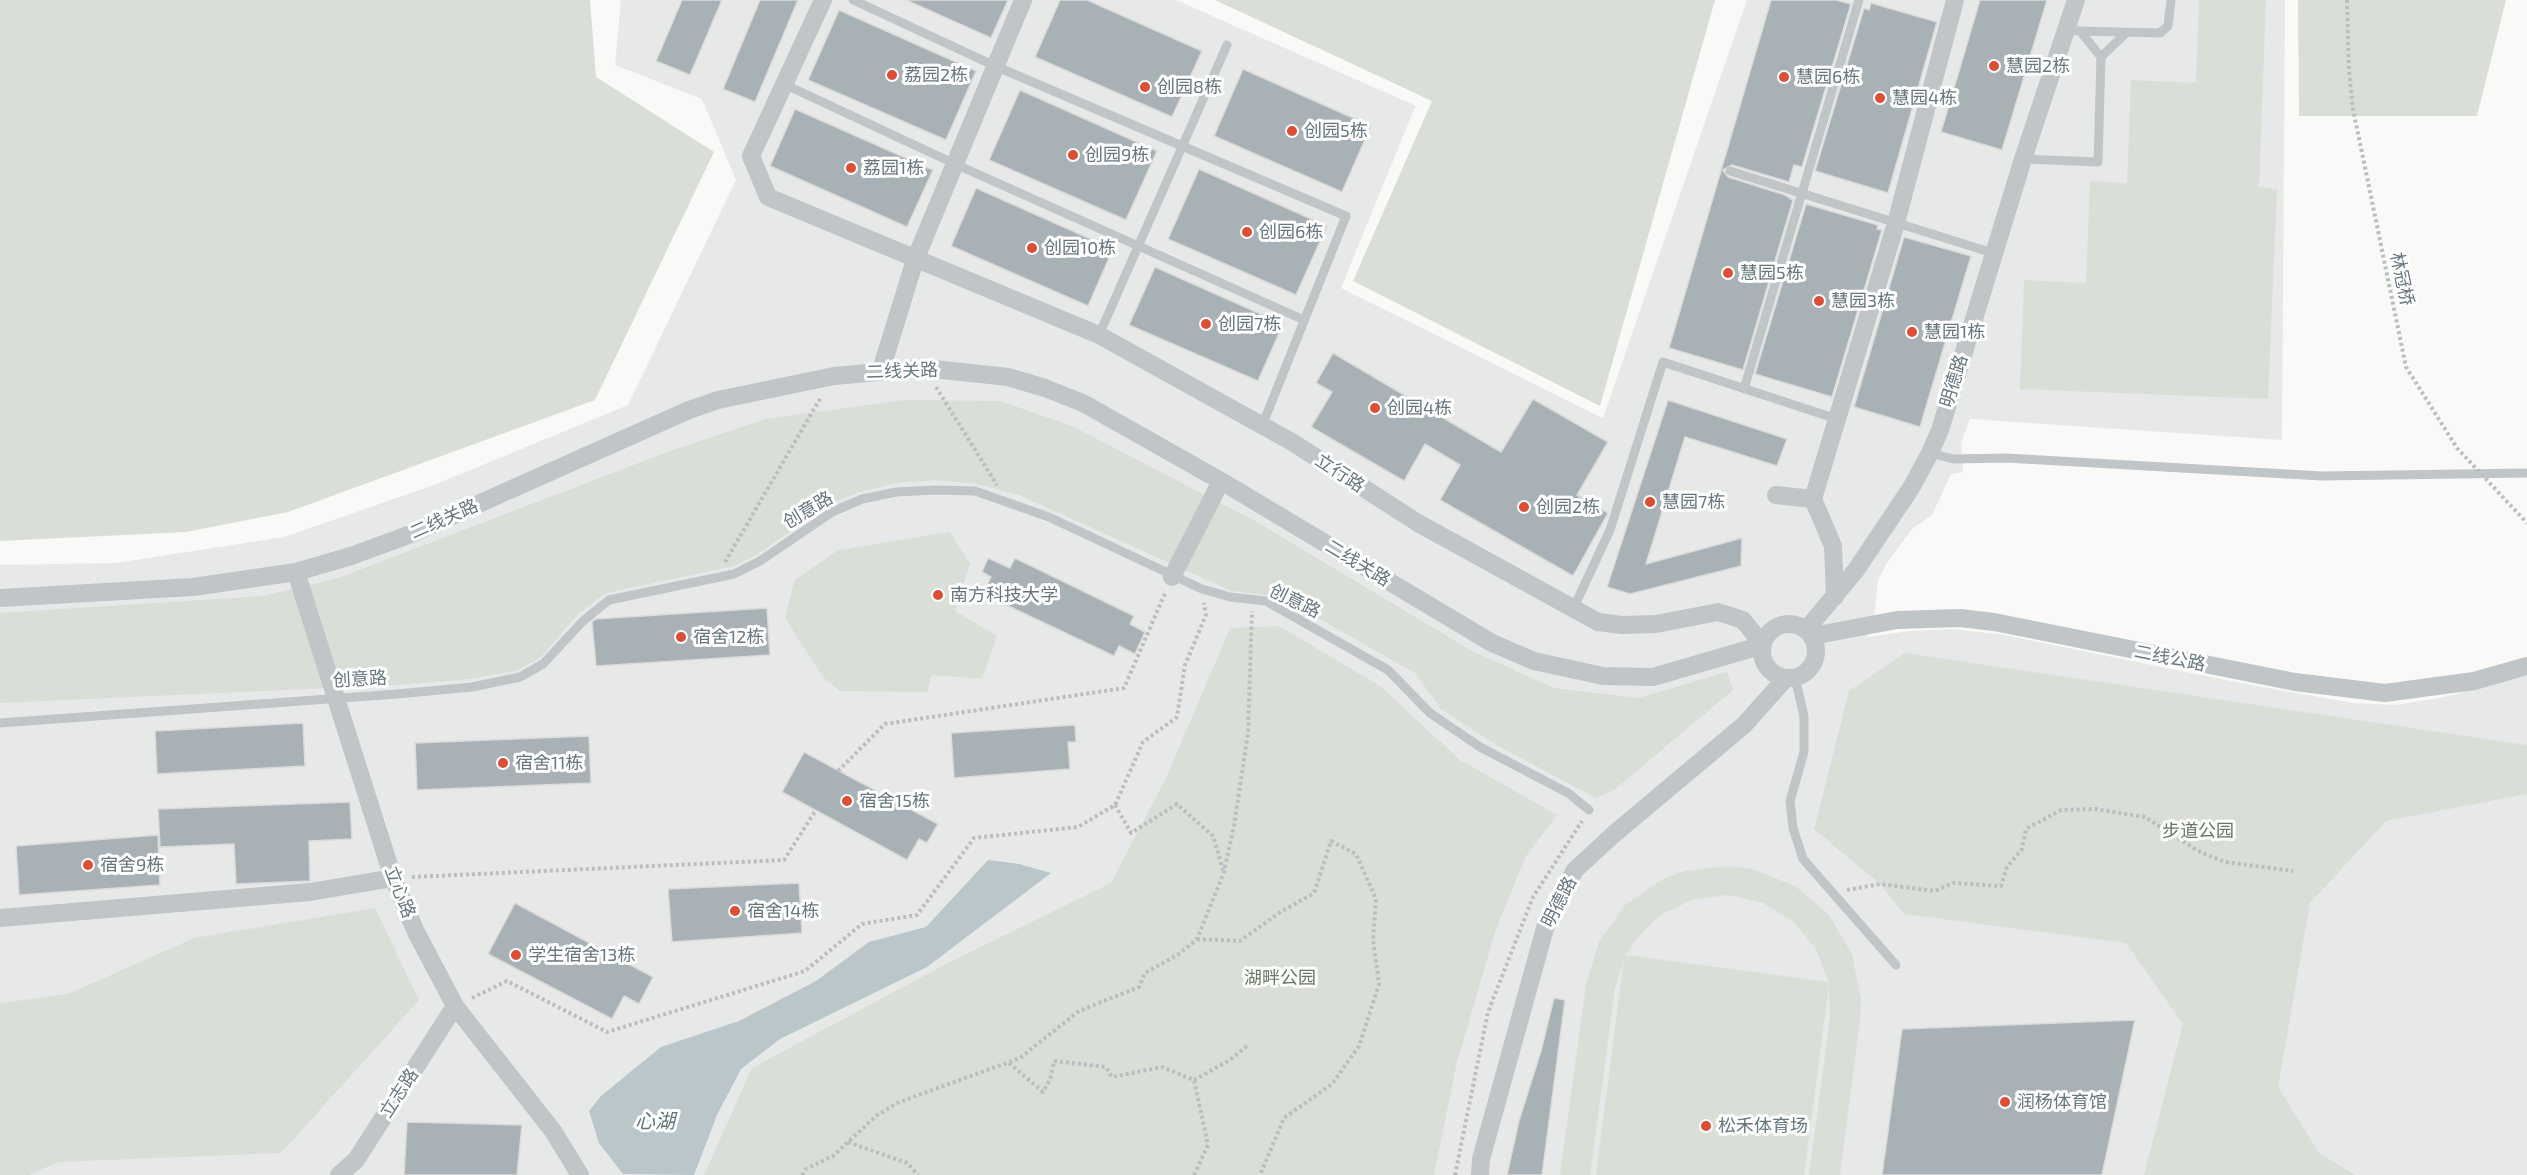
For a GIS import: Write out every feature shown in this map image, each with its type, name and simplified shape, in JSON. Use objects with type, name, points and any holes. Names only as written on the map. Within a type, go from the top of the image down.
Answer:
[{"type":"street","name":"立行路","points":[[823,0],[750,156],[768,197],[1099,335],[1262,426],[1418,523],[1598,622],[1622,625],[1656,624],[1718,612],[1743,620],[1763,645]]},
{"type":"street","points":[[881,370],[915,260],[1023,0]]},
{"type":"street","points":[[1835,597],[1833,546],[1813,499],[1896,223],[1955,0]]},
{"type":"street","name":"明德路","points":[[1809,633],[1856,570],[1911,488],[1940,430],[2023,159],[2073,31],[2076,0]]},
{"type":"street","name":"二线关路","points":[[0,598],[193,587],[296,572],[351,556],[411,534],[689,410],[747,392],[834,376],[881,370],[924,368],[989,374],[1046,388],[1104,413],[1492,643],[1547,665],[1603,676],[1653,677],[1763,645]]},
{"type":"street","points":[[1172,577],[1221,481]]},
{"type":"street","points":[[1776,495],[1813,499]]},
{"type":"street","name":"立心路","points":[[296,572],[393,878],[416,932],[455,1006],[553,1131],[580,1175]]},
{"type":"street","name":"二线公路","points":[[1809,633],[1897,620],[1960,618],[1994,622],[2295,682],[2385,693],[2474,681],[2527,666]]},
{"type":"street","points":[[1791,624],[1809,633],[1816,644],[1815,661],[1810,669],[1790,678],[1778,676],[1766,665],[1763,645],[1768,634],[1782,625],[1791,624]]},
{"type":"street","name":"明德路","points":[[1480,1175],[1484,1147],[1547,921],[1575,870],[1614,834],[1744,725],[1790,678]]},
{"type":"street","points":[[0,918],[310,892],[393,878]]},
{"type":"street","name":"立志路","points":[[339,1175],[356,1160],[455,1006]]},
{"type":"lane","points":[[853,0],[995,66],[1346,216],[1262,426]]},
{"type":"lane","points":[[1744,389],[1859,0]]},
{"type":"lane","points":[[2073,31],[2160,33],[2168,26],[2171,0]]},
{"type":"lane","points":[[2073,31],[2101,57]]},
{"type":"lane","points":[[2023,159],[2098,162],[2101,57],[2126,33]]},
{"type":"lane","points":[[1099,335],[1227,45]]},
{"type":"lane","points":[[784,84],[1138,248],[1304,321]]},
{"type":"lane","points":[[1730,171],[1993,253]]},
{"type":"lane","points":[[1574,607],[1610,530],[1663,362],[1837,419]]},
{"type":"lane","points":[[1930,453],[1953,459],[2014,459],[2322,476],[2527,473]]},
{"type":"lane","name":"创意路","points":[[0,723],[472,687],[520,677],[543,664],[583,621],[609,600],[734,574],[760,561],[807,526],[862,499],[896,492],[975,491],[1007,500],[1049,517],[1172,577],[1202,589],[1266,601],[1388,670],[1430,713],[1480,747],[1568,793],[1589,810]]},
{"type":"lane","points":[[1790,678],[1804,716],[1804,752],[1790,801],[1793,828],[1803,859],[1896,965]]},
{"type":"path","name":"林冠桥","points":[[2347,0],[2349,72],[2353,109],[2406,367],[2457,448],[2527,523]]},
{"type":"path","points":[[924,368],[1007,500]]},
{"type":"path","points":[[716,578],[834,376]]},
{"type":"path","points":[[838,771],[885,724],[1124,688],[1172,577]]},
{"type":"path","points":[[455,1006],[507,981],[607,1032],[804,971],[862,924],[916,915],[974,838],[1078,827],[1115,805],[1143,742],[1177,717],[1185,665],[1206,615],[1202,589]]},
{"type":"path","points":[[801,1175],[806,1169],[833,1156],[876,1116],[897,1103],[1009,1063],[1045,1040],[1079,1011],[1139,987],[1145,973],[1179,954],[1197,939],[1224,872],[1234,826],[1248,733],[1253,614],[1248,599]]},
{"type":"path","points":[[1115,805],[1131,833],[1178,804],[1213,836],[1224,872]]},
{"type":"path","points":[[1833,893],[1880,884],[1935,891],[1953,883],[2001,886],[2007,867],[2022,849],[2026,829],[2061,810],[2095,809],[2145,817],[2198,851],[2225,862],[2293,871]]},
{"type":"path","points":[[393,878],[784,860],[816,810]]},
{"type":"path","points":[[1197,939],[1240,941],[1279,913],[1314,893],[1331,841],[1356,854],[1376,899],[1373,940],[1379,984],[1359,1046],[1332,1084],[1284,1118],[1260,1175]]},
{"type":"path","points":[[1194,1080],[1230,1060],[1248,1045]]},
{"type":"path","points":[[1009,1063],[1043,1092],[1050,1080],[1054,1061],[1106,1067],[1112,1077],[1162,1067],[1194,1080]]},
{"type":"path","points":[[1194,1080],[1209,1145],[1194,1175]]},
{"type":"path","points":[[848,1142],[907,1163],[918,1175]]},
{"type":"shaded area","name":"南方科技大学","points":[[621,0],[1176,0],[1418,108],[1415,107],[1341,288],[1603,418],[1747,0],[2285,0],[2282,440],[1970,419],[1961,443],[1963,472],[1951,474],[1932,515],[1912,529],[1887,563],[1878,580],[1875,611],[1867,637],[1909,631],[1953,629],[2004,635],[2256,686],[2354,703],[2395,705],[2445,697],[2527,675],[2527,1175],[0,1175],[0,565],[116,563],[284,537],[434,485],[628,405],[736,180],[702,99],[615,65]]},
{"type":"green space","points":[[0,0],[590,0],[596,77],[714,152],[595,400],[288,512],[186,532],[0,541]]},
{"type":"green space","points":[[1215,0],[1715,0],[1600,406],[1353,281],[1432,101]]},
{"type":"green space","points":[[2199,0],[2266,0],[2259,187],[2277,189],[2268,399],[2020,389],[2024,280],[2086,283],[2090,181],[2127,183],[2131,80],[2196,83]]},
{"type":"green space","points":[[2298,0],[2506,0],[2477,116],[2299,116]]},
{"type":"green space","points":[[904,400],[1000,401],[1072,426],[1255,521],[1472,651],[1554,688],[1638,698],[1727,672],[1733,690],[1614,790],[1596,798],[1498,746],[1441,709],[1415,673],[1281,597],[1232,591],[1019,495],[977,484],[936,480],[896,483],[857,493],[829,504],[758,554],[734,566],[606,593],[578,614],[540,658],[518,670],[471,679],[397,685],[0,703],[0,613],[263,596],[338,578],[670,451],[765,419]]},
{"type":"green space","points":[[950,532],[970,564],[955,611],[997,636],[982,679],[932,675],[927,692],[840,691],[823,677],[785,618],[794,581],[838,550]]},
{"type":"green space","name":"湖畔公园","points":[[1279,626],[1380,686],[1460,760],[1557,815],[1526,856],[1496,929],[1457,1062],[1434,1175],[704,1175],[752,1068],[946,964],[1111,883],[1166,778],[1230,628]]},
{"type":"green space","name":"步道公园","points":[[1905,653],[2527,745],[2527,794],[2386,821],[2310,903],[2278,1087],[2319,1153],[2355,1175],[2144,1175],[2183,1024],[2126,943],[1904,914],[1880,884],[1814,829],[1849,691]]},
{"type":"green space","points":[[1729,866],[1752,869],[1795,886],[1829,915],[1852,954],[1861,999],[1860,1020],[1840,1175],[1809,1175],[1830,1018],[1829,985],[1804,1175],[1596,1175],[1624,958],[1615,989],[1590,1175],[1560,1175],[1586,984],[1599,942],[1625,905],[1663,879],[1684,871]],"holes":[[[1728,895],[1763,903],[1794,922],[1816,949],[1829,982],[1626,955],[1635,940],[1660,915],[1692,900]]]},
{"type":"green space","points":[[375,908],[419,1000],[281,1153],[58,1162],[29,1175],[0,1175],[0,1003],[68,994],[194,938]]},
{"type":"water","name":"心湖","points":[[988,860],[1019,864],[1051,873],[927,967],[780,1039],[741,1069],[717,1115],[694,1175],[623,1174],[599,1143],[589,1111],[601,1096],[661,1047],[739,1021],[816,981],[869,942],[926,927]]},
{"type":"building","points":[[682,0],[722,0],[690,75],[656,61]]},
{"type":"building","points":[[760,0],[798,0],[755,102],[723,89]]},
{"type":"building","points":[[906,0],[1008,0],[991,38]]},
{"type":"building","name":"创园8栋","points":[[1060,0],[1087,0],[1202,51],[1172,117],[1035,57]]},
{"type":"building","points":[[1771,0],[1836,0],[1851,4],[1802,167],[1794,165],[1789,182],[1732,165],[1723,170],[1728,177],[1785,195],[1793,200],[1743,370],[1669,348]]},
{"type":"building","name":"慧园2栋","points":[[1980,0],[2047,0],[2002,150],[1941,132]]},
{"type":"building","name":"慧园4栋","points":[[1871,3],[1937,22],[1888,193],[1815,171],[1864,8],[1869,10]]},
{"type":"building","name":"荔园2栋","points":[[839,10],[976,71],[946,140],[808,80]]},
{"type":"building","name":"创园5栋","points":[[1243,69],[1371,126],[1342,192],[1214,136]]},
{"type":"building","name":"创园9栋","points":[[1020,90],[1157,151],[1126,220],[989,160]]},
{"type":"building","name":"荔园1栋","points":[[795,109],[933,170],[907,227],[770,166]]},
{"type":"building","name":"创园6栋","points":[[1199,169],[1327,226],[1296,295],[1168,239]]},
{"type":"building","name":"创园10栋","points":[[976,188],[1113,249],[1088,306],[951,246]]},
{"type":"building","name":"慧园3栋","points":[[1806,204],[1878,225],[1877,229],[1882,230],[1832,397],[1755,374]]},
{"type":"building","name":"慧园1栋","points":[[1904,237],[1971,256],[1920,427],[1854,407]]},
{"type":"building","name":"创园7栋","points":[[1155,267],[1283,324],[1258,381],[1129,325]]},
{"type":"building","points":[[1333,353],[1501,452],[1533,399],[1608,442],[1577,495],[1608,513],[1573,576],[1440,500],[1460,465],[1425,444],[1404,481],[1311,427],[1332,392],[1316,383]]},
{"type":"building","name":"慧园7栋","points":[[1668,400],[1787,439],[1777,466],[1685,437],[1646,564],[1742,538],[1741,566],[1630,594],[1607,587]]},
{"type":"building","points":[[988,558],[1010,568],[1015,558],[1134,616],[1130,624],[1145,632],[1135,654],[1119,646],[1114,656],[983,594],[991,577],[982,572]]},
{"type":"building","name":"宿舍12栋","points":[[767,608],[770,655],[596,666],[592,622],[596,619]]},
{"type":"building","points":[[303,723],[305,766],[157,774],[155,731]]},
{"type":"building","points":[[1075,725],[1076,742],[1068,742],[1070,769],[954,778],[951,733]]},
{"type":"building","name":"宿舍11栋","points":[[589,736],[591,783],[417,790],[415,743]]},
{"type":"building","name":"宿舍15栋","points":[[804,752],[938,824],[927,843],[919,839],[907,860],[782,792]]},
{"type":"building","points":[[350,802],[352,839],[309,841],[310,881],[236,884],[234,844],[160,847],[158,809]]},
{"type":"building","name":"宿舍9栋","points":[[158,835],[160,885],[19,895],[16,846]]},
{"type":"building","name":"宿舍14栋","points":[[799,883],[802,933],[672,942],[668,889]]},
{"type":"building","points":[[515,903],[653,977],[639,1004],[624,996],[612,1019],[488,954]]},
{"type":"building","points":[[1554,998],[1565,1000],[1542,1175],[1507,1175],[1519,1121],[1541,1051]]},
{"type":"building","name":"润杨体育馆","points":[[2135,1020],[2102,1175],[1882,1175],[1902,1029]]},
{"type":"building","points":[[407,1122],[522,1125],[517,1175],[404,1175]]},
{"type":"place","name":"慧园2栋","points":[[1994,66]]},
{"type":"place","name":"荔园2栋","points":[[892,75]]},
{"type":"place","name":"慧园6栋","points":[[1784,77]]},
{"type":"place","name":"创园8栋","points":[[1145,87]]},
{"type":"place","name":"慧园4栋","points":[[1880,98]]},
{"type":"place","name":"创园5栋","points":[[1292,131]]},
{"type":"place","name":"创园9栋","points":[[1073,155]]},
{"type":"place","name":"荔园1栋","points":[[851,168]]},
{"type":"place","name":"创园6栋","points":[[1247,232]]},
{"type":"place","name":"创园10栋","points":[[1032,248]]},
{"type":"place","name":"慧园5栋","points":[[1728,273]]},
{"type":"place","name":"慧园3栋","points":[[1819,301]]},
{"type":"place","name":"创园7栋","points":[[1206,324]]},
{"type":"place","name":"慧园1栋","points":[[1912,332]]},
{"type":"place","name":"创园4栋","points":[[1375,408]]},
{"type":"place","name":"慧园7栋","points":[[1650,502]]},
{"type":"place","name":"创园2栋","points":[[1524,507]]},
{"type":"place","name":"南方科技大学","points":[[938,595]]},
{"type":"place","name":"宿舍12栋","points":[[681,637]]},
{"type":"place","name":"宿舍11栋","points":[[503,763]]},
{"type":"place","name":"宿舍15栋","points":[[847,801]]},
{"type":"place","name":"宿舍9栋","points":[[88,865]]},
{"type":"place","name":"宿舍14栋","points":[[735,911]]},
{"type":"place","name":"学生宿舍13栋","points":[[516,955]]},
{"type":"place","name":"润杨体育馆","points":[[2005,1102]]},
{"type":"place","name":"松禾体育场","points":[[1706,1126]]}]
